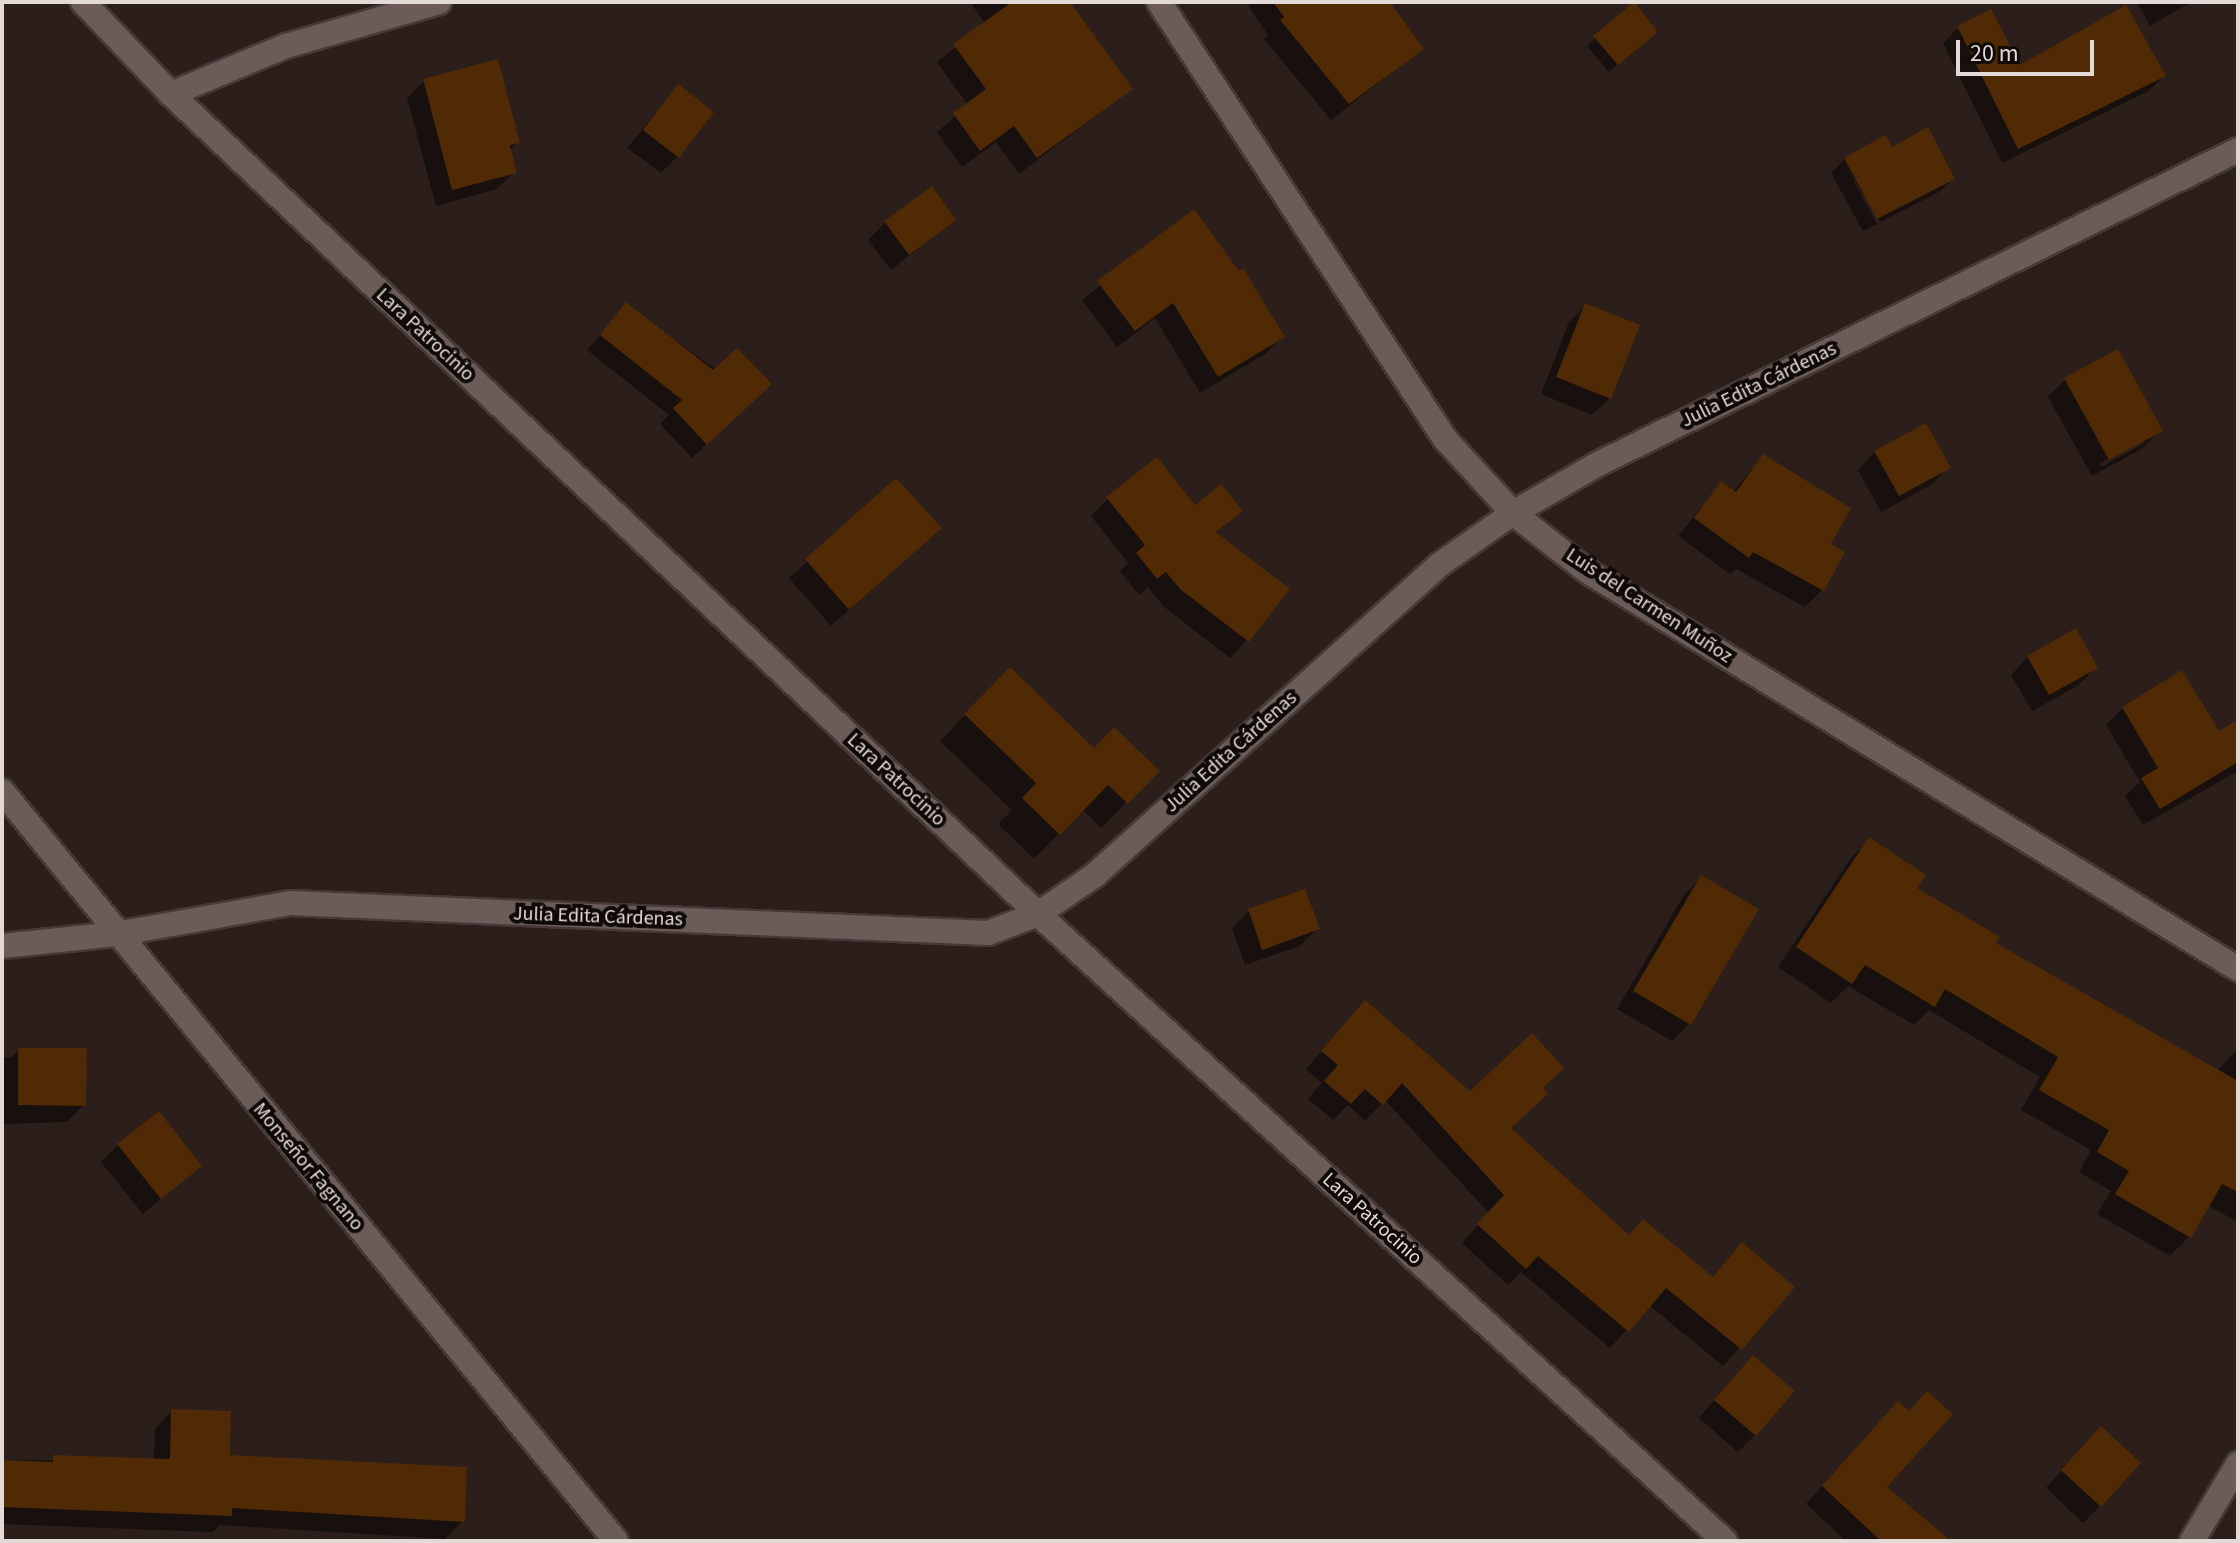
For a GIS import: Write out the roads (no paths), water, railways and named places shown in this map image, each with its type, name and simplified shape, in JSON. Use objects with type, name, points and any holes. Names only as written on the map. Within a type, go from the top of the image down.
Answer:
[{"type":"street","name":"Lara Patrocinio","points":[[83,2],[171,94],[1038,914],[1725,1541]]},
{"type":"street","points":[[171,94],[286,46],[439,2]]},
{"type":"street","name":"Luis del Carmen Muñoz","points":[[1159,2],[1445,439],[1513,513],[1587,571],[2238,969]]},
{"type":"street","name":"Julia Edita Cárdenas","points":[[2,946],[116,934],[290,903],[988,933],[1038,914],[1095,875],[1439,565],[1513,513],[1596,465],[2238,150]]},
{"type":"street","name":"Monseñor Fagnano","points":[[2,791],[616,1541]]},
{"type":"street","points":[[2192,1541],[2238,1464]]}]
